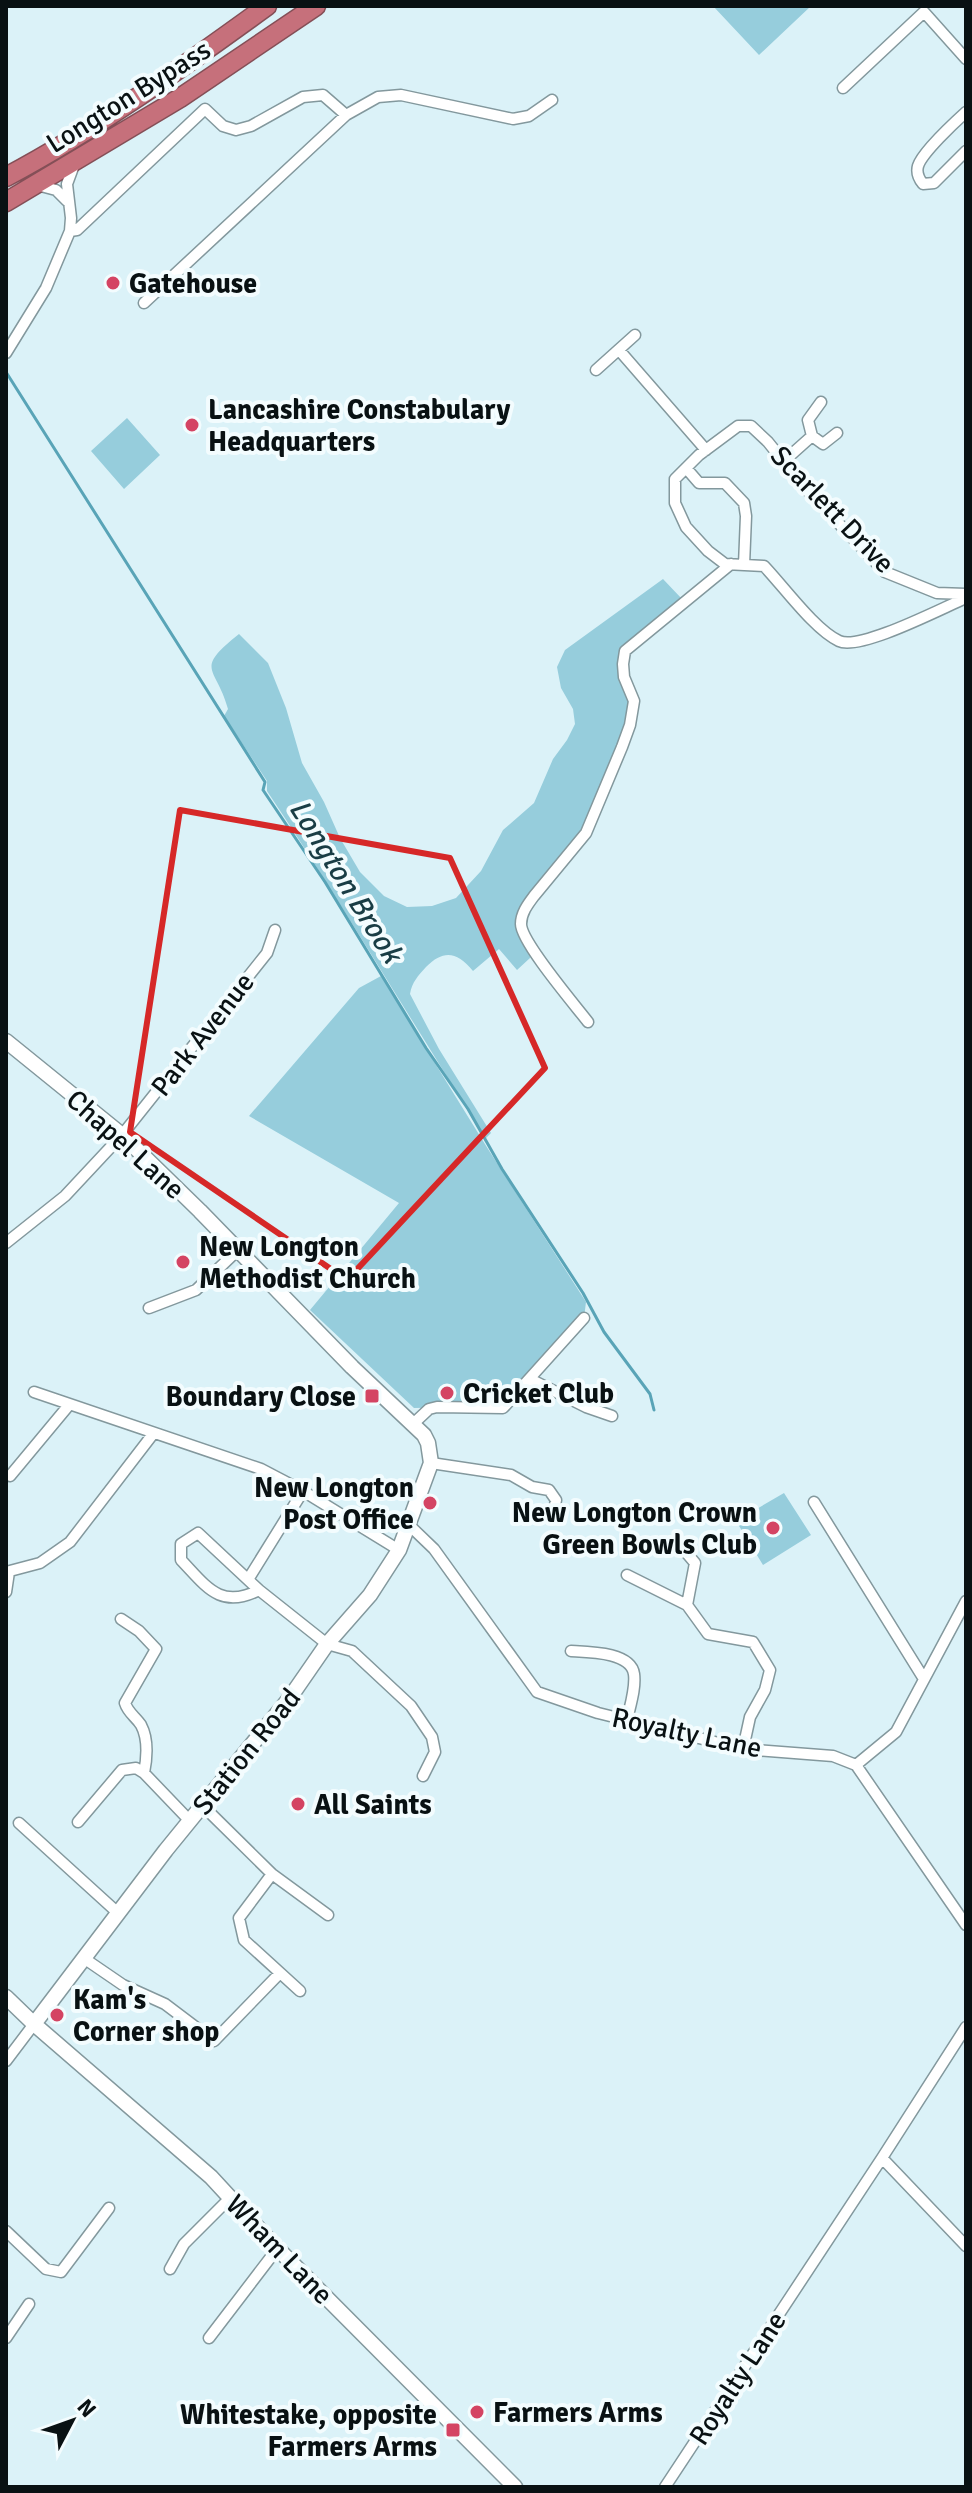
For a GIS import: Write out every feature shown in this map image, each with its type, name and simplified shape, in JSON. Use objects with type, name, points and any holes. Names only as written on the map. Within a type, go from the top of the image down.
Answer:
[{"type":"highway","name":"Longton Bypass","points":[[6,177],[43,158],[155,87],[267,6]]},
{"type":"highway","name":"Longton Bypass","points":[[6,202],[193,90],[316,6]]},
{"type":"street","points":[[843,88],[924,12],[966,59]]},
{"type":"street","points":[[6,353],[46,288],[74,230],[205,109],[223,126],[236,130],[251,126],[303,97],[323,95],[346,115]]},
{"type":"street","points":[[144,303],[346,115],[378,97],[401,95],[513,119],[529,116],[552,100]]},
{"type":"street","points":[[966,112],[924,157],[917,168],[918,178],[923,184],[934,183],[966,151]]},
{"type":"street","points":[[74,230],[67,179],[75,163]]},
{"type":"street","points":[[36,185],[56,190],[68,203]]},
{"type":"street","points":[[596,370],[635,335]]},
{"type":"street","points":[[619,350],[706,450],[675,479],[675,503],[686,527],[725,564],[764,566],[827,633],[841,643],[859,643],[883,634],[966,596]]},
{"type":"street","points":[[821,402],[808,420],[812,436],[823,444],[837,433]]},
{"type":"street","name":"Scarlett Drive","points":[[706,450],[738,426],[751,426],[885,572],[937,593],[966,596]]},
{"type":"street","points":[[784,461],[812,436]]},
{"type":"street","points":[[686,468],[699,483],[725,483],[744,503],[744,565]]},
{"type":"street","points":[[588,1022],[522,931],[522,917],[534,896],[586,833],[622,747],[634,701],[624,677],[625,651],[731,564]]},
{"type":"street","name":"Park Avenue","points":[[6,1243],[65,1196],[122,1135],[267,953],[275,930]]},
{"type":"street","name":"Chapel Lane","points":[[6,1041],[122,1135],[238,1250],[352,1367],[413,1424],[428,1443],[431,1463]]},
{"type":"street","points":[[149,1308],[196,1290],[238,1250]]},
{"type":"street","points":[[413,1424],[429,1409],[437,1407],[503,1408],[584,1318]]},
{"type":"street","points":[[530,1379],[586,1407],[612,1416]]},
{"type":"street","points":[[34,1392],[261,1469],[399,1550]]},
{"type":"street","points":[[10,1476],[69,1405]]},
{"type":"street","points":[[6,1592],[8,1572],[40,1563],[70,1542],[153,1434]]},
{"type":"street","points":[[431,1463],[511,1475],[532,1487],[549,1490],[556,1500],[553,1515]]},
{"type":"street","name":"Station Road","points":[[34,2024],[202,1805],[289,1699],[327,1644],[370,1595],[399,1550],[431,1463]]},
{"type":"street","points":[[249,1578],[303,1491]]},
{"type":"street","points":[[814,1502],[924,1679]]},
{"type":"street","name":"Royalty Lane","points":[[409,1525],[434,1549],[537,1692],[627,1720],[743,1749],[833,1756],[856,1765]]},
{"type":"street","points":[[259,1590],[244,1598],[215,1594],[181,1560],[181,1544],[198,1533],[259,1590],[327,1644],[352,1651],[411,1706],[432,1737],[435,1752],[423,1776]]},
{"type":"street","points":[[679,1544],[695,1563],[687,1605]]},
{"type":"street","points":[[627,1575],[687,1605],[708,1634],[753,1642],[770,1670],[765,1690],[750,1717],[743,1749]]},
{"type":"street","points":[[966,1601],[896,1732],[856,1765],[966,1925]]},
{"type":"street","points":[[121,1619],[139,1631],[156,1649],[125,1703],[127,1710],[141,1725],[144,1735],[147,1758],[144,1773]]},
{"type":"street","points":[[571,1651],[600,1652],[625,1660],[633,1669],[635,1678],[627,1720]]},
{"type":"street","points":[[78,1822],[122,1770],[136,1768],[190,1821]]},
{"type":"street","points":[[202,1805],[272,1874],[328,1915]]},
{"type":"street","points":[[19,1823],[118,1913]]},
{"type":"street","points":[[272,1874],[239,1918],[244,1940],[300,1991]]},
{"type":"street","points":[[85,1959],[123,1985],[165,2004],[214,2041],[280,1973]]},
{"type":"street","name":"Wham Lane","points":[[6,1997],[230,2198],[515,2487]]},
{"type":"street","points":[[6,2061],[34,2024]]},
{"type":"street","name":"Royalty Lane","points":[[665,2487],[966,2027]]},
{"type":"street","points":[[882,2158],[966,2246]]},
{"type":"street","points":[[170,2269],[184,2244],[230,2198]]},
{"type":"street","points":[[6,2231],[46,2269],[61,2272],[109,2208]]},
{"type":"street","points":[[209,2338],[277,2249]]},
{"type":"street","points":[[6,2338],[29,2304]]},
{"type":"highlighted area","points":[[180,810],[450,858],[545,1068],[347,1280],[130,1132]]},
{"type":"shaded area","points":[[713,6],[811,6],[759,55]]},
{"type":"shaded area","points":[[127,418],[160,455],[124,489],[91,451]]},
{"type":"shaded area","points":[[663,579],[682,599],[625,647],[630,698],[628,722],[584,831],[521,908],[516,922],[531,953],[530,958],[517,970],[499,949],[473,971],[456,957],[445,955],[426,967],[411,990],[410,994],[439,1049],[491,1133],[486,1138],[267,791],[267,781],[224,716],[228,709],[214,676],[212,662],[239,634],[268,663],[286,708],[302,763],[360,872],[384,896],[407,907],[432,906],[456,898],[481,871],[503,830],[534,803],[553,759],[567,740],[575,724],[573,709],[561,688],[557,667],[565,650]]},
{"type":"shaded area","points":[[381,976],[586,1302],[584,1318],[507,1406],[414,1408],[310,1310],[399,1203],[249,1116],[359,988]]},
{"type":"shaded area","name":"New Longton Crown Green Bowls Club","points":[[784,1493],[811,1535],[763,1565],[736,1521]]},
{"type":"waterway","name":"Longton Brook","points":[[6,372],[265,782],[263,790],[325,882],[426,1048],[468,1109],[604,1332],[650,1394],[654,1410]]},
{"type":"place","name":"Gatehouse","points":[[113,283]]},
{"type":"place","name":"Lancashire Constabulary Headquarters","points":[[192,425]]},
{"type":"place","name":"New Longton Methodist Church","points":[[183,1262]]},
{"type":"place","name":"Cricket Club","points":[[447,1393]]},
{"type":"place","name":"Boundary Close","points":[[372,1396]]},
{"type":"place","name":"New Longton Post Office","points":[[430,1503]]},
{"type":"place","name":"New Longton Crown Green Bowls Club","points":[[773,1528]]},
{"type":"place","name":"All Saints","points":[[298,1804]]},
{"type":"place","name":"Kam's Corner shop","points":[[57,2015]]},
{"type":"place","name":"Farmers Arms","points":[[477,2412]]},
{"type":"place","name":"Whitestake, opposite Farmers Arms","points":[[453,2430]]}]
